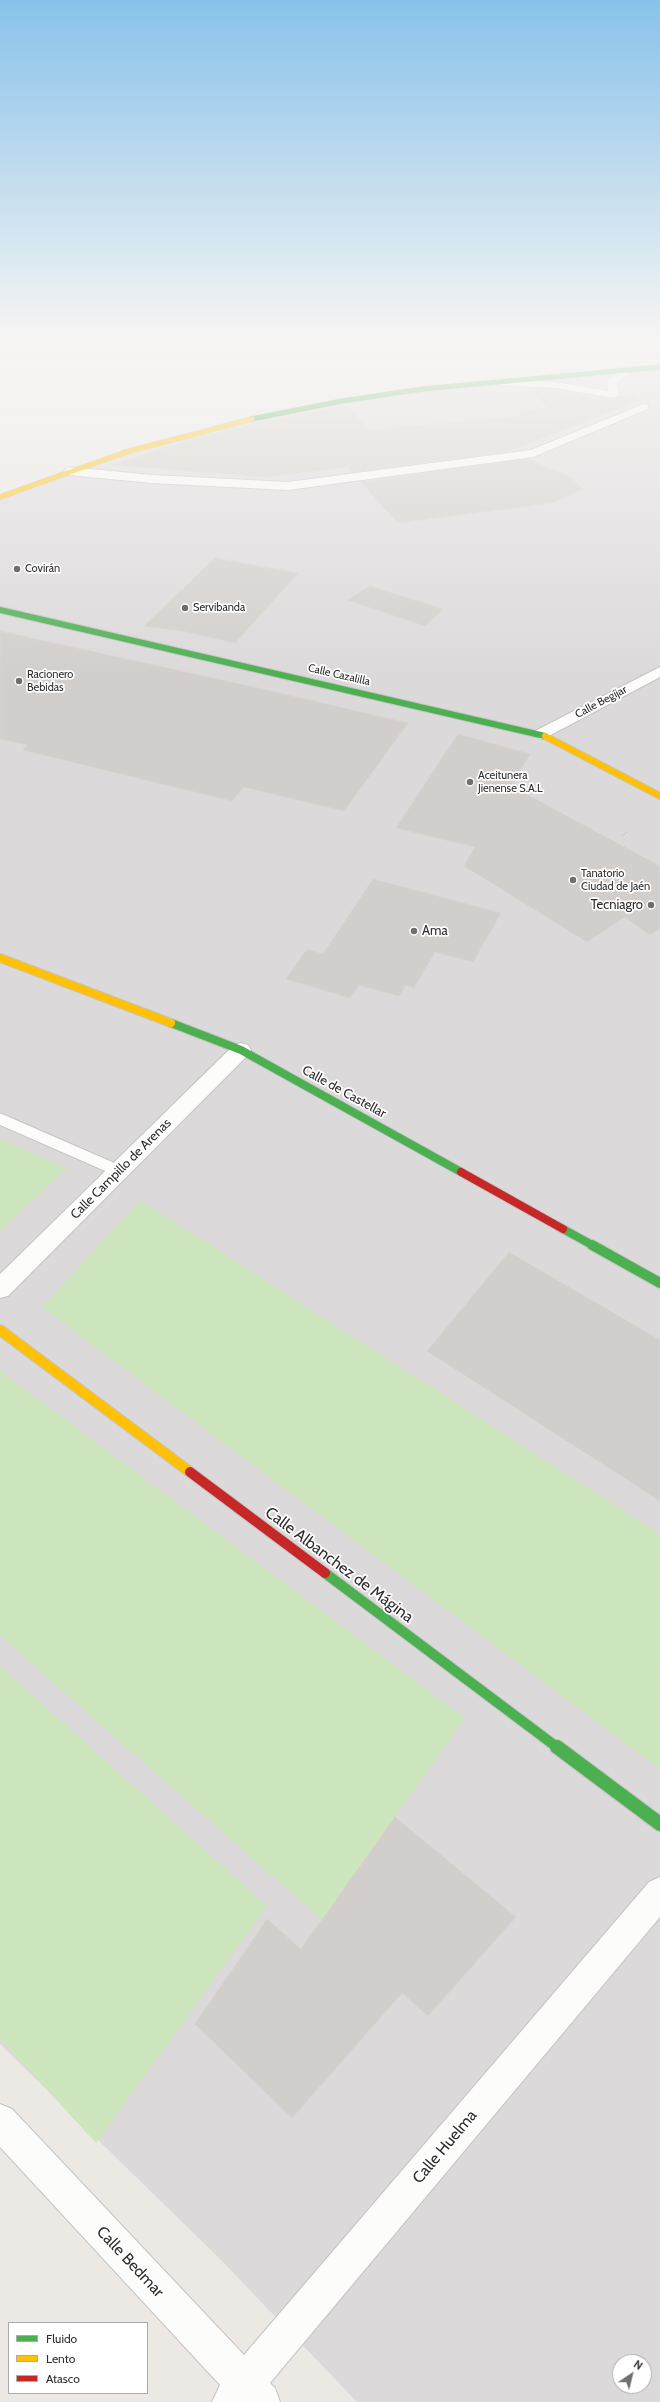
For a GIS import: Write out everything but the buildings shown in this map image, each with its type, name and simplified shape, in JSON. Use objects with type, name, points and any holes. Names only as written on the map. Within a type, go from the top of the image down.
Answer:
[{"type":"street","points":[[0,497],[69,471],[123,453]]},
{"type":"street","points":[[69,471],[152,479],[288,486],[532,453]]},
{"type":"street","name":"Calle Cazalilla","points":[[0,610],[541,734],[660,796]]},
{"type":"street","name":"Calle Begíjar","points":[[541,734],[660,671]]},
{"type":"street","name":"Calle de Castellar","points":[[0,958],[241,1050],[660,1283]]},
{"type":"street","name":"Calle Campillo de Arenas","points":[[0,1288],[241,1050]]},
{"type":"street","name":"Calle Albanchez de Mágina","points":[[0,1330],[660,1824]]},
{"type":"street","name":"Calle Huelma","points":[[245,2396],[660,1893]]},
{"type":"street","name":"Calle Bedmar","points":[[0,2121],[245,2396]]},
{"type":"lane","points":[[0,1119],[119,1171]]},
{"type":"path","points":[[622,836],[627,832]]},
{"type":"shaded area","points":[[126,453],[660,453],[660,2402],[357,2402],[221,2260],[0,2044],[0,498]]},
{"type":"green space","points":[[0,1139],[67,1168],[0,1231]]},
{"type":"green space","points":[[140,1200],[660,1534],[659,1769],[42,1307]]},
{"type":"green space","points":[[0,1371],[465,1718],[322,1920],[0,1636]]},
{"type":"green space","points":[[0,1666],[267,1906],[96,2143],[0,2039]]},
{"type":"traffic: fast","points":[[0,610],[545,736]]},
{"type":"traffic: fast","points":[[171,1023],[241,1050],[461,1172]]},
{"type":"traffic: fast","points":[[563,1229],[660,1283]]},
{"type":"traffic: fast","points":[[325,1573],[660,1824]]},
{"type":"traffic: slow","points":[[0,497],[123,453]]},
{"type":"traffic: slow","points":[[545,736],[660,796]]},
{"type":"traffic: slow","points":[[0,958],[171,1023]]},
{"type":"traffic: slow","points":[[0,1330],[190,1472]]},
{"type":"traffic: jam","points":[[461,1172],[563,1229]]},
{"type":"traffic: jam","points":[[190,1472],[325,1573]]},
{"type":"place","name":"Covirán","points":[[17,569]]},
{"type":"place","name":"Servibanda","points":[[185,608]]},
{"type":"place","name":"Racionero Bebidas","points":[[19,681]]},
{"type":"place","name":"Aceitunera Jienense S.A.L","points":[[470,782]]},
{"type":"place","name":"Tanatorio Ciudad de Jaén","points":[[573,880]]},
{"type":"place","name":"Tecniagro","points":[[651,905]]},
{"type":"place","name":"Ama","points":[[414,931]]}]
